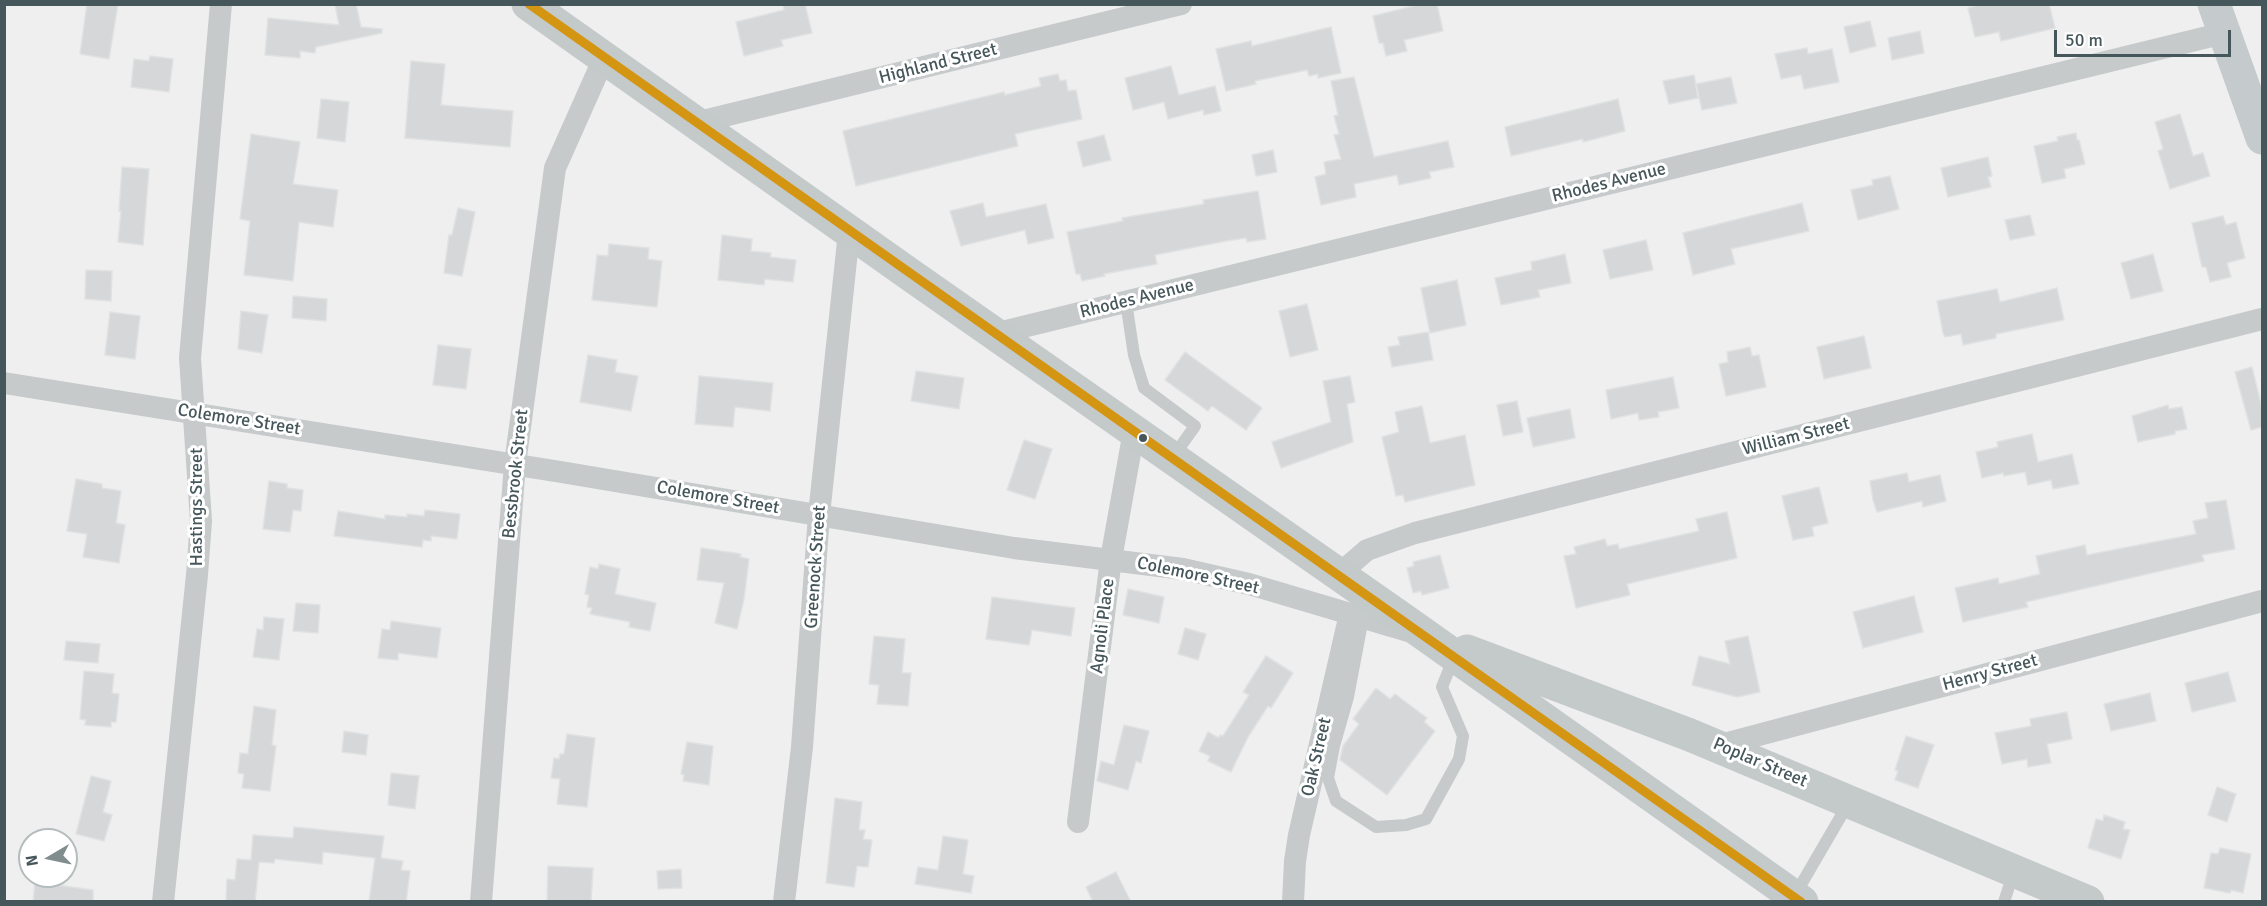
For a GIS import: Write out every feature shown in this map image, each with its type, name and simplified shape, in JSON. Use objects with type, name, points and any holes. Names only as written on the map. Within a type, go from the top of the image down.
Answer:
[{"type":"main road","points":[[528,4],[1798,899]]},
{"type":"main road","name":"Poplar Street","points":[[1427,636],[1717,746],[2088,902]]},
{"type":"street","name":"Hastings Street","points":[[164,902],[200,543],[201,521],[190,358],[221,4]]},
{"type":"street","name":"Highland Street","points":[[695,123],[1181,4]]},
{"type":"street","points":[[2219,19],[2262,138]]},
{"type":"street","name":"Rhodes Avenue","points":[[994,334],[1126,302],[2219,19]]},
{"type":"street","name":"Bessbrook Street","points":[[481,902],[515,464],[555,168],[604,58]]},
{"type":"street","name":"Greenock Street","points":[[784,902],[802,747],[819,515],[849,232]]},
{"type":"street","name":"William Street","points":[[1339,574],[1367,550],[1415,533],[2262,319]]},
{"type":"street","name":"Colemore Street","points":[[4,382],[515,464],[1014,548],[1111,559],[1218,576],[1427,636]]},
{"type":"street","name":"Agnoli Place","points":[[1078,822],[1111,559],[1134,431]]},
{"type":"street","name":"Henry Street","points":[[1717,746],[2262,601]]},
{"type":"street","name":"Oak Street","points":[[1293,902],[1299,835],[1356,616]]},
{"type":"lane","points":[[1126,302],[1134,355],[1144,388],[1195,426],[1172,458]]},
{"type":"lane","points":[[1356,616],[1348,697],[1334,746],[1328,778],[1336,801],[1376,827],[1406,825],[1426,819],[1459,759],[1463,736],[1443,687],[1455,656]]},
{"type":"lane","points":[[1798,899],[1850,801]]},
{"type":"lane","points":[[2004,902],[2014,871]]},
{"type":"building","points":[[87,4],[118,4],[109,59],[80,54]]},
{"type":"building","points":[[335,4],[356,4],[361,27],[382,29],[382,33],[316,47],[315,53],[300,51],[300,58],[265,55],[268,18],[339,25]]},
{"type":"building","points":[[783,4],[805,4],[812,33],[781,40],[783,46],[744,56],[736,22],[784,10]]},
{"type":"building","points":[[1422,4],[1437,4],[1443,31],[1404,40],[1407,51],[1386,56],[1383,43],[1379,43],[1373,16]]},
{"type":"building","points":[[1983,4],[2049,4],[2055,28],[2001,41],[1999,32],[1975,37],[1968,8]]},
{"type":"building","points":[[1870,21],[1876,46],[1850,53],[1844,27]]},
{"type":"building","points":[[1331,27],[1341,73],[1318,78],[1318,74],[1309,76],[1307,70],[1255,81],[1256,84],[1226,91],[1216,49],[1251,41],[1252,46]]},
{"type":"building","points":[[1920,31],[1924,53],[1892,60],[1888,38]]},
{"type":"building","points":[[1807,48],[1808,54],[1832,49],[1839,82],[1804,89],[1801,75],[1781,79],[1775,54]]},
{"type":"building","points":[[150,56],[173,59],[169,92],[131,87],[134,59],[149,61]]},
{"type":"building","points":[[411,61],[445,64],[441,105],[513,111],[510,147],[405,138]]},
{"type":"building","points":[[1171,66],[1179,95],[1215,86],[1221,111],[1204,115],[1203,110],[1168,119],[1164,102],[1133,110],[1125,78]]},
{"type":"building","points":[[1058,74],[1060,81],[1066,80],[1068,91],[1076,90],[1082,119],[1015,134],[1018,146],[856,186],[843,131],[1004,92],[1005,95],[1041,86],[1039,78]]},
{"type":"building","points":[[1694,75],[1698,98],[1669,104],[1663,81]]},
{"type":"building","points":[[1354,77],[1374,157],[1448,141],[1454,167],[1429,172],[1431,178],[1399,185],[1397,175],[1354,184],[1356,197],[1321,205],[1315,177],[1326,174],[1324,162],[1341,159],[1334,135],[1339,134],[1334,116],[1338,115],[1331,81]]},
{"type":"building","points":[[1731,77],[1737,103],[1702,110],[1696,84]]},
{"type":"building","points":[[321,99],[349,102],[345,142],[317,138]]},
{"type":"building","points":[[1618,99],[1625,131],[1511,156],[1505,127]]},
{"type":"building","points":[[2180,114],[2193,156],[2203,153],[2210,176],[2170,189],[2158,151],[2163,149],[2155,122]]},
{"type":"building","points":[[2076,133],[2085,164],[2064,169],[2066,178],[2042,183],[2034,146],[2058,141],[2057,137]]},
{"type":"building","points":[[251,134],[300,142],[293,184],[338,190],[333,227],[299,222],[293,281],[244,275],[250,221],[240,219]]},
{"type":"building","points":[[1104,135],[1111,160],[1083,167],[1077,142]]},
{"type":"building","points":[[1273,150],[1277,172],[1256,176],[1252,155]]},
{"type":"building","points":[[1988,157],[1992,176],[1988,177],[1991,187],[1948,197],[1941,168]]},
{"type":"building","points":[[122,167],[149,169],[143,245],[118,242]]},
{"type":"building","points":[[1890,176],[1899,209],[1858,220],[1851,190],[1873,185],[1872,180]]},
{"type":"building","points":[[1258,191],[1266,239],[1247,242],[1246,238],[1155,255],[1157,264],[1104,274],[1105,276],[1082,281],[1080,274],[1076,274],[1067,232],[1123,221],[1122,218],[1204,204],[1203,200]]},
{"type":"building","points":[[983,203],[986,217],[1046,204],[1054,238],[1028,244],[1025,230],[961,246],[950,211]]},
{"type":"building","points":[[1802,203],[1809,231],[1731,249],[1735,264],[1693,275],[1683,233]]},
{"type":"building","points":[[458,208],[475,212],[462,276],[444,273],[449,235],[452,235]]},
{"type":"building","points":[[2030,215],[2035,235],[2010,240],[2005,220]]},
{"type":"building","points":[[2223,216],[2226,225],[2236,222],[2245,258],[2227,263],[2231,277],[2210,282],[2206,267],[2202,267],[2192,223]]},
{"type":"building","points":[[722,235],[752,239],[751,251],[771,253],[770,257],[796,260],[793,282],[765,279],[764,285],[718,280]]},
{"type":"building","points":[[1646,240],[1653,270],[1610,279],[1603,250]]},
{"type":"building","points":[[609,244],[649,248],[648,259],[662,261],[657,307],[592,300],[597,255],[608,256]]},
{"type":"building","points":[[1565,254],[1571,283],[1538,290],[1540,297],[1501,305],[1495,278],[1532,270],[1531,262]]},
{"type":"building","points":[[2153,254],[2163,291],[2131,299],[2121,263]]},
{"type":"building","points":[[86,270],[112,271],[111,301],[85,299]]},
{"type":"building","points":[[1457,280],[1466,325],[1430,333],[1421,288]]},
{"type":"building","points":[[2057,288],[2064,320],[1996,334],[1996,338],[1963,345],[1961,334],[1945,337],[1943,333],[1937,301],[1997,289],[2000,302]]},
{"type":"building","points":[[293,296],[327,299],[326,321],[292,318]]},
{"type":"building","points":[[1307,304],[1318,350],[1290,357],[1279,311]]},
{"type":"building","points":[[241,311],[268,315],[262,353],[238,349]]},
{"type":"building","points":[[110,312],[140,316],[135,359],[105,355]]},
{"type":"building","points":[[1428,332],[1433,360],[1392,367],[1388,347],[1400,345],[1398,337]]},
{"type":"building","points":[[1864,336],[1871,368],[1824,379],[1817,347]]},
{"type":"building","points":[[438,345],[471,349],[466,389],[433,385]]},
{"type":"building","points":[[1750,347],[1752,356],[1759,355],[1766,387],[1726,396],[1719,364],[1728,362],[1727,352]]},
{"type":"building","points":[[1185,352],[1262,408],[1246,430],[1212,406],[1208,411],[1165,380]]},
{"type":"building","points":[[588,355],[617,360],[615,372],[638,376],[631,411],[580,402]]},
{"type":"building","points":[[2252,367],[2262,408],[2262,427],[2251,430],[2235,372]]},
{"type":"building","points":[[916,371],[964,378],[959,409],[911,401]]},
{"type":"building","points":[[699,376],[773,383],[770,411],[735,407],[733,427],[695,424]]},
{"type":"building","points":[[1350,376],[1355,402],[1347,404],[1353,442],[1281,468],[1272,442],[1331,422],[1323,381]]},
{"type":"building","points":[[1673,377],[1679,408],[1658,412],[1659,417],[1639,420],[1638,413],[1611,419],[1606,390]]},
{"type":"building","points":[[1517,401],[1523,432],[1503,436],[1497,405]]},
{"type":"building","points":[[2168,405],[2169,409],[2182,407],[2187,429],[2138,442],[2132,416]]},
{"type":"building","points":[[1422,406],[1430,443],[1465,435],[1475,485],[1405,502],[1403,495],[1396,496],[1382,437],[1399,432],[1395,412]]},
{"type":"building","points":[[1570,409],[1575,438],[1533,447],[1527,418]]},
{"type":"building","points":[[2032,434],[2038,462],[2072,454],[2079,484],[2053,489],[2051,480],[2028,485],[2025,472],[2004,476],[2003,473],[1982,478],[1976,452],[1998,447],[1997,442]]},
{"type":"building","points":[[1024,440],[1052,449],[1035,499],[1007,490]]},
{"type":"building","points":[[1907,473],[1909,482],[1940,475],[1946,501],[1923,507],[1922,501],[1877,512],[1870,481]]},
{"type":"building","points":[[76,479],[102,484],[102,488],[121,491],[116,523],[125,525],[119,563],[83,557],[87,534],[67,531]]},
{"type":"building","points":[[269,481],[287,484],[287,488],[303,490],[301,511],[293,510],[290,532],[263,529]]},
{"type":"building","points":[[1819,487],[1828,523],[1812,527],[1814,536],[1793,540],[1782,496]]},
{"type":"building","points":[[2226,500],[2235,549],[2202,555],[2204,561],[2026,602],[2028,607],[1963,622],[1955,588],[1998,578],[1999,584],[2040,574],[2036,556],[2085,545],[2087,555],[2196,534],[2193,521],[2208,518],[2205,503]]},
{"type":"building","points":[[425,510],[460,514],[457,539],[431,536],[431,541],[423,540],[422,547],[334,536],[338,511],[385,519],[385,515],[424,516]]},
{"type":"building","points":[[1727,512],[1737,558],[1627,584],[1630,595],[1576,608],[1564,556],[1576,554],[1574,547],[1605,539],[1607,546],[1618,544],[1619,549],[1699,531],[1696,519]]},
{"type":"building","points":[[701,548],[741,554],[740,557],[749,559],[744,599],[737,629],[715,623],[724,583],[697,580]]},
{"type":"building","points":[[1440,555],[1449,588],[1422,595],[1421,591],[1413,593],[1407,568],[1414,566],[1413,562]]},
{"type":"building","points":[[599,564],[620,569],[615,594],[656,603],[650,631],[629,627],[630,622],[590,614],[592,608],[587,607],[589,595],[585,594],[590,567],[598,569]]},
{"type":"building","points":[[1128,589],[1164,597],[1159,623],[1123,615]]},
{"type":"building","points":[[1914,596],[1923,632],[1863,648],[1853,612]]},
{"type":"building","points":[[992,597],[1075,608],[1071,636],[1032,630],[1029,645],[986,639]]},
{"type":"building","points":[[296,603],[320,605],[318,633],[293,631]]},
{"type":"building","points":[[264,617],[284,619],[279,660],[253,657],[257,629],[263,630]]},
{"type":"building","points":[[391,621],[441,628],[437,658],[398,653],[398,660],[378,658],[382,629],[390,630]]},
{"type":"building","points":[[1185,628],[1206,634],[1198,660],[1178,654]]},
{"type":"building","points":[[874,636],[905,639],[902,673],[911,673],[908,706],[877,704],[879,685],[869,684]]},
{"type":"building","points":[[1748,636],[1760,692],[1737,697],[1692,685],[1699,656],[1730,664],[1725,641]]},
{"type":"building","points":[[66,641],[100,644],[98,663],[64,660]]},
{"type":"building","points":[[1266,656],[1293,673],[1271,708],[1268,706],[1248,737],[1231,772],[1208,761],[1210,756],[1199,751],[1208,732],[1219,738],[1220,735],[1223,736],[1249,695],[1243,692]]},
{"type":"building","points":[[84,671],[114,674],[112,693],[119,694],[116,722],[111,722],[111,727],[85,725],[86,720],[80,719]]},
{"type":"building","points":[[2228,672],[2236,701],[2192,712],[2185,683]]},
{"type":"building","points":[[1376,688],[1390,699],[1395,694],[1427,718],[1424,722],[1435,731],[1387,795],[1340,760],[1343,746],[1359,724],[1353,719]]},
{"type":"building","points":[[2150,693],[2156,721],[2111,731],[2104,704]]},
{"type":"building","points":[[254,706],[276,710],[272,745],[276,746],[270,791],[242,788],[244,774],[238,773],[240,753],[248,754]]},
{"type":"building","points":[[2067,712],[2072,739],[2047,744],[2051,763],[2028,767],[2027,759],[2002,764],[1995,733],[2031,726],[2030,719]]},
{"type":"building","points":[[1124,725],[1149,731],[1141,763],[1136,761],[1128,790],[1097,781],[1101,761],[1114,765]]},
{"type":"building","points":[[344,731],[368,735],[366,755],[342,752]]},
{"type":"building","points":[[567,734],[595,738],[587,807],[557,804],[560,779],[551,778],[554,758],[559,759],[560,754],[564,754]]},
{"type":"building","points":[[1906,736],[1934,745],[1918,788],[1895,780],[1898,771],[1895,770]]},
{"type":"building","points":[[687,742],[713,746],[709,785],[683,781],[684,775],[681,774]]},
{"type":"building","points":[[391,773],[419,776],[415,809],[388,805]]},
{"type":"building","points":[[91,776],[111,781],[103,812],[112,815],[104,841],[78,834],[78,828]]},
{"type":"building","points":[[2217,787],[2236,794],[2227,822],[2208,815]]},
{"type":"building","points":[[835,798],[862,802],[859,830],[865,830],[863,839],[872,840],[868,867],[857,866],[854,887],[826,883]]},
{"type":"building","points":[[2104,815],[2125,822],[2123,829],[2130,830],[2121,859],[2088,848],[2096,819],[2103,821]]},
{"type":"building","points":[[294,827],[384,836],[381,858],[403,861],[401,870],[410,871],[406,902],[369,902],[375,858],[323,852],[322,864],[275,859],[274,863],[259,862],[255,902],[226,902],[227,879],[235,880],[237,859],[251,860],[253,835],[293,838]]},
{"type":"building","points":[[943,836],[968,840],[963,874],[974,876],[971,893],[915,884],[918,867],[938,870]]},
{"type":"building","points":[[2220,848],[2251,854],[2243,893],[2204,888],[2211,853],[2218,854]]},
{"type":"building","points":[[548,866],[593,868],[591,902],[547,902]]},
{"type":"building","points":[[681,869],[682,888],[658,889],[657,871]]},
{"type":"building","points":[[1116,872],[1131,902],[1093,902],[1086,887]]},
{"type":"building","points":[[34,888],[93,890],[93,902],[33,902]]},
{"type":"transit line","points":[[529,4],[1801,902]]}]
